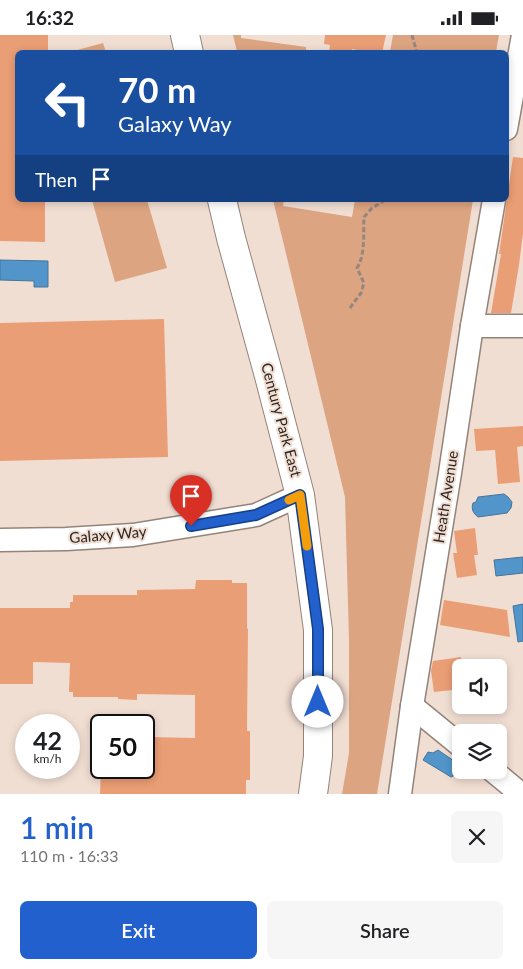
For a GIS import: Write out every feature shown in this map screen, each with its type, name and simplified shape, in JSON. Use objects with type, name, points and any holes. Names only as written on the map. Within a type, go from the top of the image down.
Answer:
[{"type":"main road","points":[[185,35],[188,50]]},
{"type":"main road","name":"Century Park East","points":[[222,202],[300,495],[318,629],[318,756],[313,794]]},
{"type":"street","points":[[509,112],[523,35]]},
{"type":"street","name":"Heath Avenue","points":[[400,794],[412,706],[472,326],[494,202]]},
{"type":"street","points":[[472,326],[523,326]]},
{"type":"street","name":"Galaxy Way","points":[[0,540],[133,535],[256,515],[300,495]]},
{"type":"street","points":[[412,706],[452,738]]},
{"type":"street","points":[[503,779],[521,794]]},
{"type":"path","points":[[412,35],[416,50]]},
{"type":"path","points":[[350,308],[361,293],[364,283],[357,268],[363,253],[364,217],[372,208],[382,202]]},
{"type":"shaded area","points":[[233,35],[241,35],[241,38],[306,47],[306,50],[237,50]]},
{"type":"shaded area","points":[[393,35],[499,35],[496,50],[390,50]]},
{"type":"shaded area","points":[[103,43],[105,50],[77,50]]},
{"type":"shaded area","points":[[93,202],[148,202],[167,268],[115,282]]},
{"type":"shaded area","points":[[273,202],[284,202],[283,206],[352,217],[355,202],[473,202],[377,794],[342,794],[349,753],[349,640],[345,497]]},
{"type":"water","points":[[0,260],[48,261],[48,287],[34,287],[34,281],[0,280]]},
{"type":"water","points":[[504,494],[512,502],[511,508],[507,513],[478,517],[474,512],[473,503],[476,502],[478,497]]},
{"type":"water","points":[[523,557],[523,573],[496,576],[494,560]]},
{"type":"water","points":[[523,604],[523,641],[518,642],[513,606]]},
{"type":"water","points":[[438,750],[452,760],[452,776],[423,760],[428,752],[433,753]]},
{"type":"building","points":[[0,35],[48,35],[48,50],[15,50],[15,202],[45,202],[45,242],[0,241]]},
{"type":"building","points":[[325,35],[386,35],[383,50],[329,50],[330,45],[324,44]]},
{"type":"building","points":[[513,157],[523,158],[523,233],[511,313],[491,313],[501,254],[499,254],[507,202],[509,202],[509,185]]},
{"type":"building","points":[[164,319],[168,457],[0,461],[0,323]]},
{"type":"building","points":[[523,426],[523,446],[517,447],[520,482],[498,484],[495,450],[476,451],[474,429]]},
{"type":"building","points":[[475,528],[478,555],[474,555],[477,575],[457,578],[453,553],[457,553],[454,531]]},
{"type":"building","points":[[196,580],[232,580],[232,583],[247,583],[247,731],[250,731],[250,780],[246,780],[246,794],[100,794],[101,779],[155,779],[155,737],[195,738],[195,695],[137,694],[137,700],[118,699],[118,697],[73,697],[73,692],[69,692],[70,663],[33,662],[33,684],[0,684],[0,608],[70,608],[70,602],[73,602],[73,595],[137,595],[137,590],[195,589]]},
{"type":"building","points":[[444,600],[507,610],[510,637],[440,625]]},
{"type":"building","points":[[461,657],[461,659],[452,659],[452,690],[434,692],[431,671],[433,661]]},
{"type":"slow traffic","points":[[289,500],[300,495],[307,546]]},
{"type":"route","points":[[191,526],[256,515],[300,495],[318,629],[318,702]]}]
